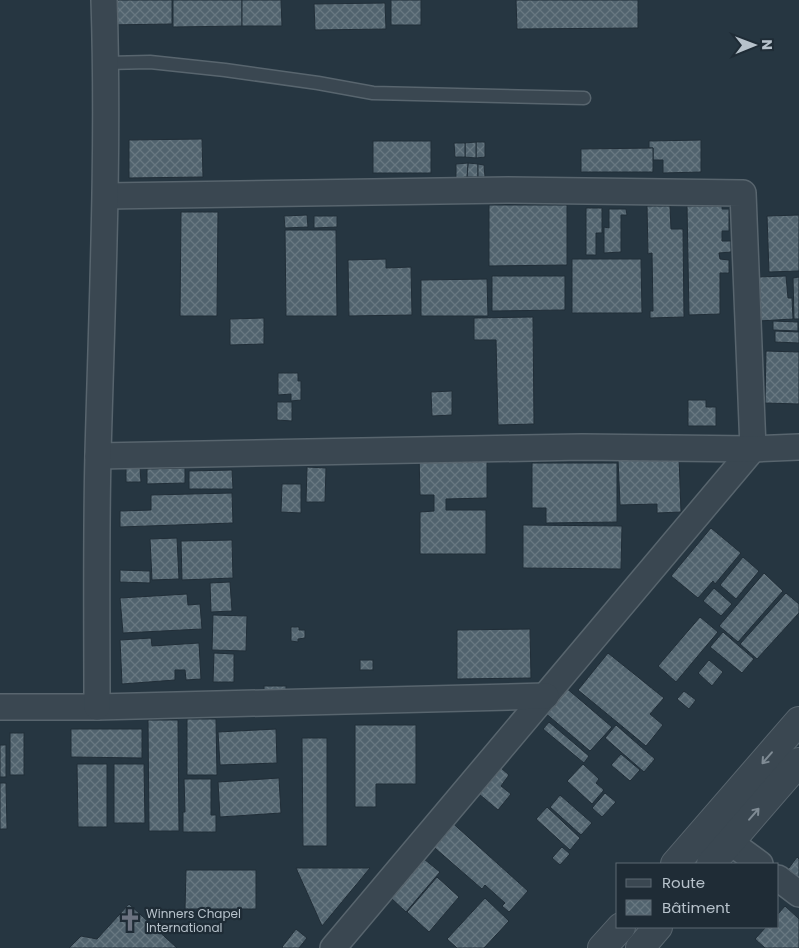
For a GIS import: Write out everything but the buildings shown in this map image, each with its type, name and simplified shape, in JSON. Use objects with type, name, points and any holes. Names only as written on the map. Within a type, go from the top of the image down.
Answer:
[{"type":"street","points":[[97,707],[98,456],[106,196],[104,0]]},
{"type":"street","points":[[106,196],[498,190],[743,193],[753,449],[333,948]]},
{"type":"street","points":[[98,456],[582,447],[753,449],[799,447]]},
{"type":"street","points":[[0,707],[97,707],[546,696]]},
{"type":"street","points":[[676,863],[799,721]]},
{"type":"street","points":[[712,863],[799,762]]},
{"type":"street","points":[[730,842],[759,863]]},
{"type":"street","points":[[779,879],[799,894]]},
{"type":"street","points":[[602,948],[620,928]]},
{"type":"street","points":[[640,948],[657,928]]},
{"type":"lane","points":[[106,63],[150,62],[225,70],[373,92],[584,98]]},
{"type":"place","name":"Winners Chapel International","points":[[130,920]]}]
